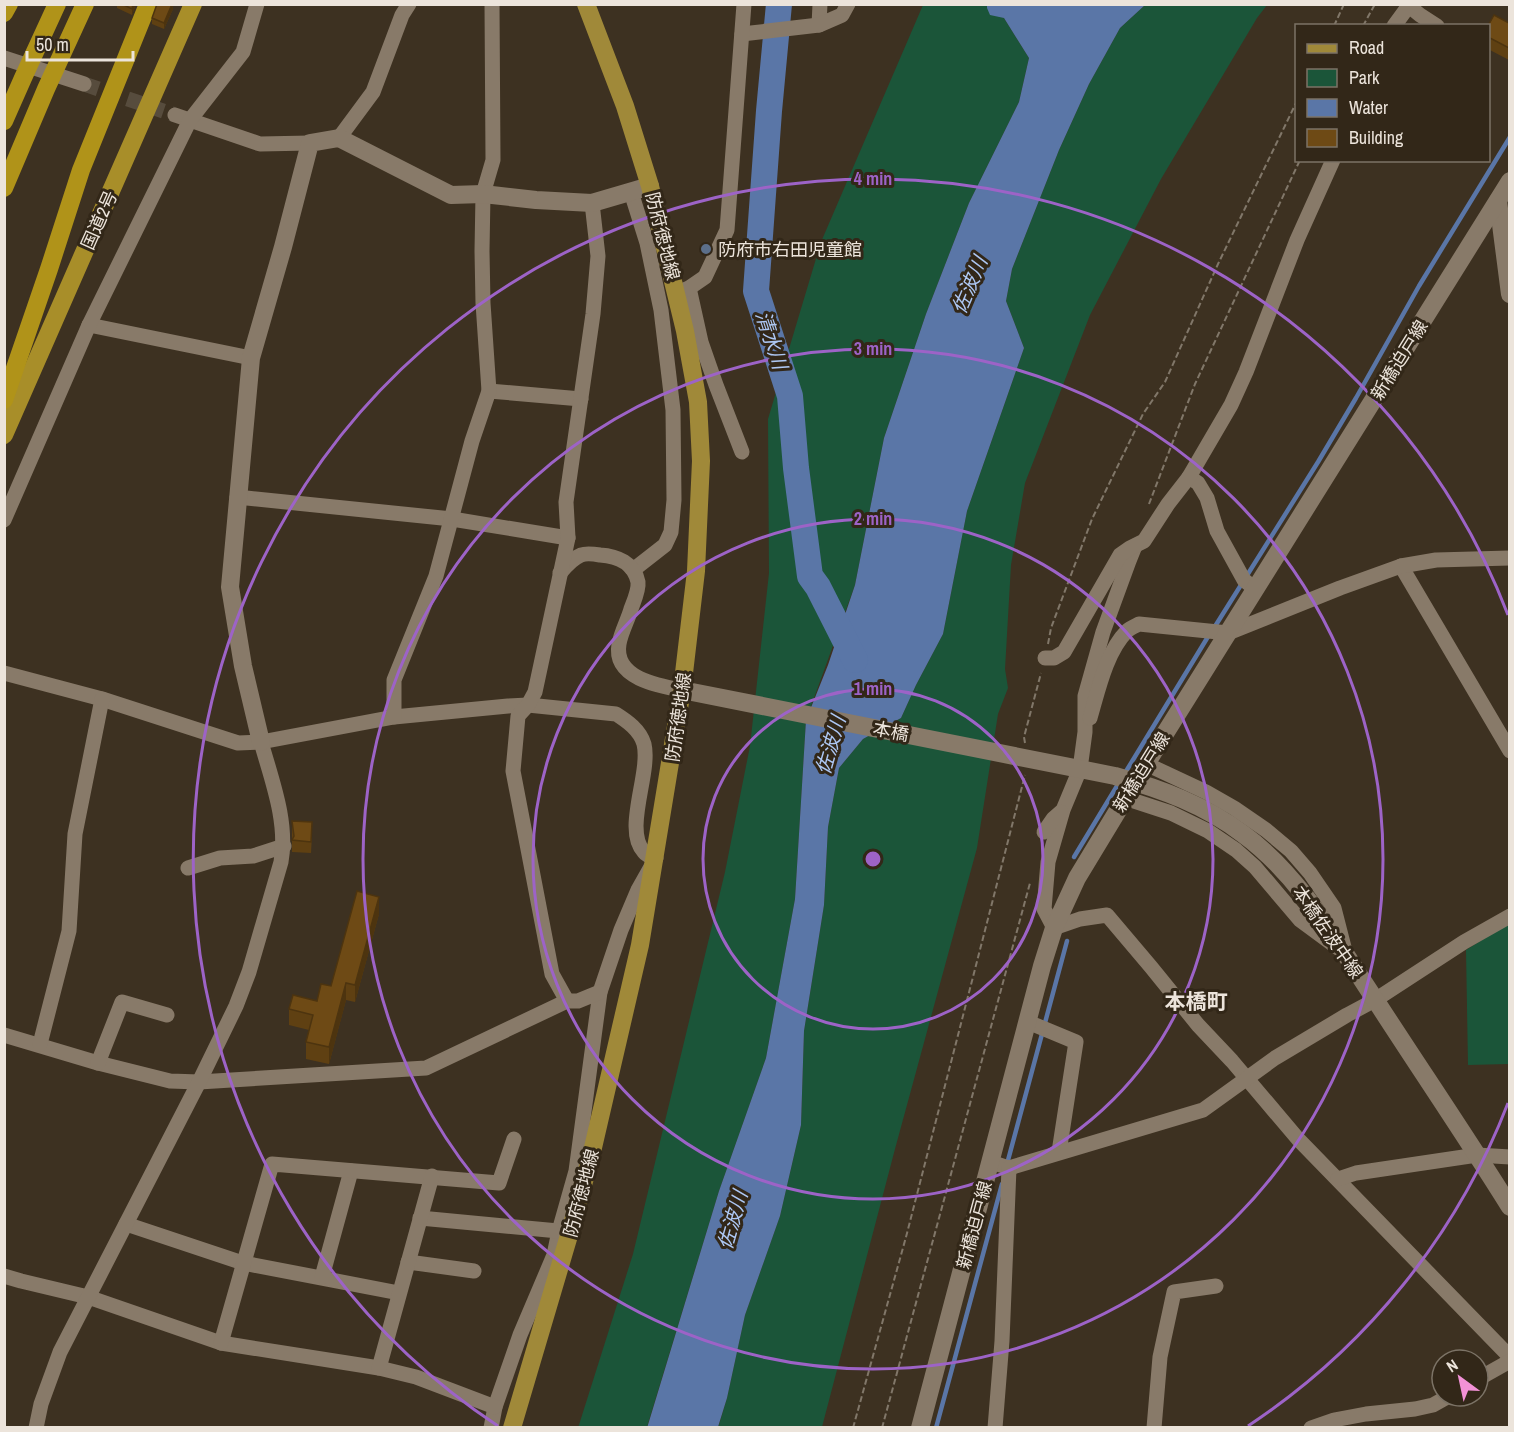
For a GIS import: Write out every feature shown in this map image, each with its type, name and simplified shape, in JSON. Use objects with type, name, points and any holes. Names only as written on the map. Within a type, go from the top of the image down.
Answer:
[{"type":"highway","points":[[4,13],[9,4]]},
{"type":"highway","points":[[4,121],[57,4]]},
{"type":"highway","points":[[4,188],[85,4]]},
{"type":"highway","points":[[4,400],[81,170],[148,4]]},
{"type":"highway","name":"国道2号","points":[[4,435],[193,4]]},
{"type":"main road","name":"防府徳地線","points":[[512,1428],[565,1231],[592,1152],[640,945],[682,690],[696,571],[701,461],[698,402],[686,331],[683,290],[625,106],[586,4]]},
{"type":"street","points":[[4,520],[89,325],[190,120],[243,52],[257,4]]},
{"type":"street","points":[[339,138],[373,92],[402,15],[409,4]]},
{"type":"street","points":[[394,717],[394,680],[436,576],[472,441],[489,392],[482,251],[483,194],[492,160],[492,4]]},
{"type":"street","points":[[742,452],[683,290],[705,278],[727,230],[744,4]]},
{"type":"street","points":[[814,25],[820,4]]},
{"type":"street","points":[[742,34],[814,25],[842,15],[848,4]]},
{"type":"street","points":[[1396,24],[1410,5],[1434,24]]},
{"type":"street","points":[[4,58],[84,84]]},
{"type":"street","points":[[175,115],[260,144],[339,138],[452,195],[483,194],[592,203],[650,186]]},
{"type":"street","points":[[36,1428],[41,1404],[60,1352],[200,1082],[236,1006],[249,972],[281,862],[284,846],[283,826],[243,666],[230,587],[251,358],[310,142]]},
{"type":"street","points":[[1044,658],[1054,658],[1064,652],[1120,555],[1144,542],[1168,504],[1189,477],[1231,405],[1297,240],[1332,162]]},
{"type":"street","name":"新橋迫戸線","points":[[920,1428],[1042,966],[1054,928],[1077,878],[1509,181]]},
{"type":"street","points":[[631,192],[647,243],[661,310],[673,410],[674,489],[671,532],[665,545],[633,570]]},
{"type":"street","points":[[1498,201],[1509,294]]},
{"type":"street","points":[[567,1001],[552,974],[513,771],[518,716],[528,705],[535,692],[568,538],[566,502],[593,314],[598,256],[592,203]]},
{"type":"street","points":[[89,325],[251,358]]},
{"type":"street","points":[[489,392],[581,399]]},
{"type":"street","points":[[1189,477],[1198,483],[1207,498],[1217,531],[1244,580],[1255,589]]},
{"type":"street","points":[[237,497],[452,519],[568,538]]},
{"type":"street","points":[[1135,546],[1103,632],[1085,696],[1085,732],[1080,769],[1063,810],[1048,862],[1044,909],[1054,928],[1080,919],[1107,915],[1198,1025],[1232,1061],[1298,1139],[1509,1359],[1490,1371]]},
{"type":"street","points":[[560,573],[582,554],[623,560],[633,570],[638,584],[619,645],[620,658],[629,672],[641,680],[658,686],[682,690]]},
{"type":"street","points":[[1085,732],[1103,673],[1115,646],[1128,630],[1139,624],[1228,633],[1401,566],[1436,560],[1509,558]]},
{"type":"street","points":[[1401,566],[1509,751]]},
{"type":"street","points":[[4,673],[102,699],[238,742],[261,742],[394,717],[528,705],[616,714],[636,730],[643,742],[645,756],[635,834],[644,853],[656,858],[638,890],[621,930],[600,992],[576,1171],[565,1231],[520,1335],[495,1407],[491,1428]]},
{"type":"street","name":"本橋","points":[[682,690],[1060,765]]},
{"type":"street","points":[[40,1044],[69,931],[75,834],[102,699]]},
{"type":"street","points":[[1146,764],[1234,808],[1291,851],[1310,873],[1334,908],[1345,953]]},
{"type":"street","name":"本橋佐波中線","points":[[1060,765],[1115,776],[1178,796],[1208,811],[1243,834],[1265,853],[1310,903],[1345,953],[1478,1155],[1509,1207]]},
{"type":"street","points":[[1125,798],[1171,813],[1199,826],[1236,850],[1254,867],[1300,920],[1345,953]]},
{"type":"street","points":[[1044,832],[1063,810]]},
{"type":"street","points":[[188,868],[220,858],[253,856],[284,846]]},
{"type":"street","points":[[991,1162],[1009,1168],[1203,1110],[1275,1058],[1375,1000],[1509,916]]},
{"type":"street","points":[[4,1035],[170,1082],[426,1068],[567,1001],[578,1001],[600,992]]},
{"type":"street","points":[[98,1063],[122,1002],[167,1015]]},
{"type":"street","points":[[1028,1022],[1076,1042],[1059,1152]]},
{"type":"street","points":[[221,1343],[272,1164],[499,1183],[514,1139]]},
{"type":"street","points":[[1338,1179],[1356,1173],[1478,1155],[1509,1157]]},
{"type":"street","points":[[995,1428],[1002,1341],[1009,1168]]},
{"type":"street","points":[[322,1277],[351,1171]]},
{"type":"street","points":[[379,1368],[432,1176]]},
{"type":"street","points":[[420,1218],[565,1231]]},
{"type":"street","points":[[126,1224],[243,1263],[399,1293]]},
{"type":"street","points":[[408,1262],[474,1271]]},
{"type":"street","points":[[4,1276],[88,1297],[221,1343],[379,1368],[416,1377],[495,1407]]},
{"type":"street","points":[[1154,1428],[1160,1357],[1174,1292],[1216,1286]]},
{"type":"street","points":[[1311,1428],[1334,1420],[1366,1414],[1430,1406]]},
{"type":"path","points":[[1335,24],[1344,4]]},
{"type":"path","points":[[1364,24],[1374,4]]},
{"type":"path","points":[[1149,505],[1195,384],[1299,162]]},
{"type":"path","points":[[882,1428],[1032,877]]},
{"type":"green space","points":[[923,5],[987,5],[987,8],[1004,18],[1029,58],[1019,102],[969,203],[926,314],[884,438],[855,585],[806,720],[795,899],[766,1058],[719,1191],[647,1427],[578,1428],[633,1254],[725,872],[750,746],[769,573],[768,419],[821,242]]},
{"type":"green space","points":[[1145,5],[1267,5],[1161,179],[1090,315],[1025,483],[1011,565],[1005,669],[1008,688],[998,714],[977,848],[822,1427],[718,1428],[745,1315],[780,1216],[801,1125],[804,1031],[824,905],[828,827],[839,768],[863,739],[901,718],[943,634],[967,511],[1024,348],[1006,301],[1012,269],[1059,150],[1089,84],[1120,28]]},
{"type":"green space","points":[[1509,923],[1509,1064],[1468,1065],[1466,950]]},
{"type":"water","name":"佐波川","points":[[987,5],[1145,5],[1120,28],[1089,84],[1059,150],[1012,269],[1006,301],[1024,348],[967,511],[943,634],[901,718],[863,739],[839,768],[828,827],[824,905],[804,1031],[801,1125],[780,1216],[745,1315],[727,1398],[718,1427],[647,1428],[719,1191],[766,1058],[795,899],[806,720],[828,665],[855,585],[884,438],[926,314],[969,203],[1019,102],[1029,58],[1004,18],[990,15]]},
{"type":"building","points":[[122,4],[133,4],[132,9]]},
{"type":"building","points":[[157,4],[172,4],[164,23],[152,18]]},
{"type":"building","points":[[1494,15],[1509,23],[1509,48],[1490,38],[1489,24]]},
{"type":"building","points":[[292,821],[312,822],[311,842],[292,840],[294,836]]},
{"type":"building","points":[[357,891],[379,897],[355,985],[346,983],[329,1047],[306,1042],[313,1015],[289,1009],[293,995],[317,1001],[321,984],[331,986]]},
{"type":"waterway","name":"清水川","points":[[779,4],[756,291],[790,396],[796,468],[810,576],[818,587],[855,660]]},
{"type":"waterway","points":[[1214,628],[1318,462],[1419,286],[1510,137]]},
{"type":"waterway","points":[[1125,773],[1209,635]]},
{"type":"waterway","points":[[1074,857],[1120,781]]},
{"type":"waterway","points":[[1007,1164],[1067,941]]},
{"type":"waterway","points":[[936,1428],[1002,1184]]},
{"type":"tunnel","points":[[84,84],[175,115]]},
{"type":"place","name":"防府市右田児童館","points":[[706,249]]},
{"type":"district","name":"本橋町","points":[[1196,1001]]}]
